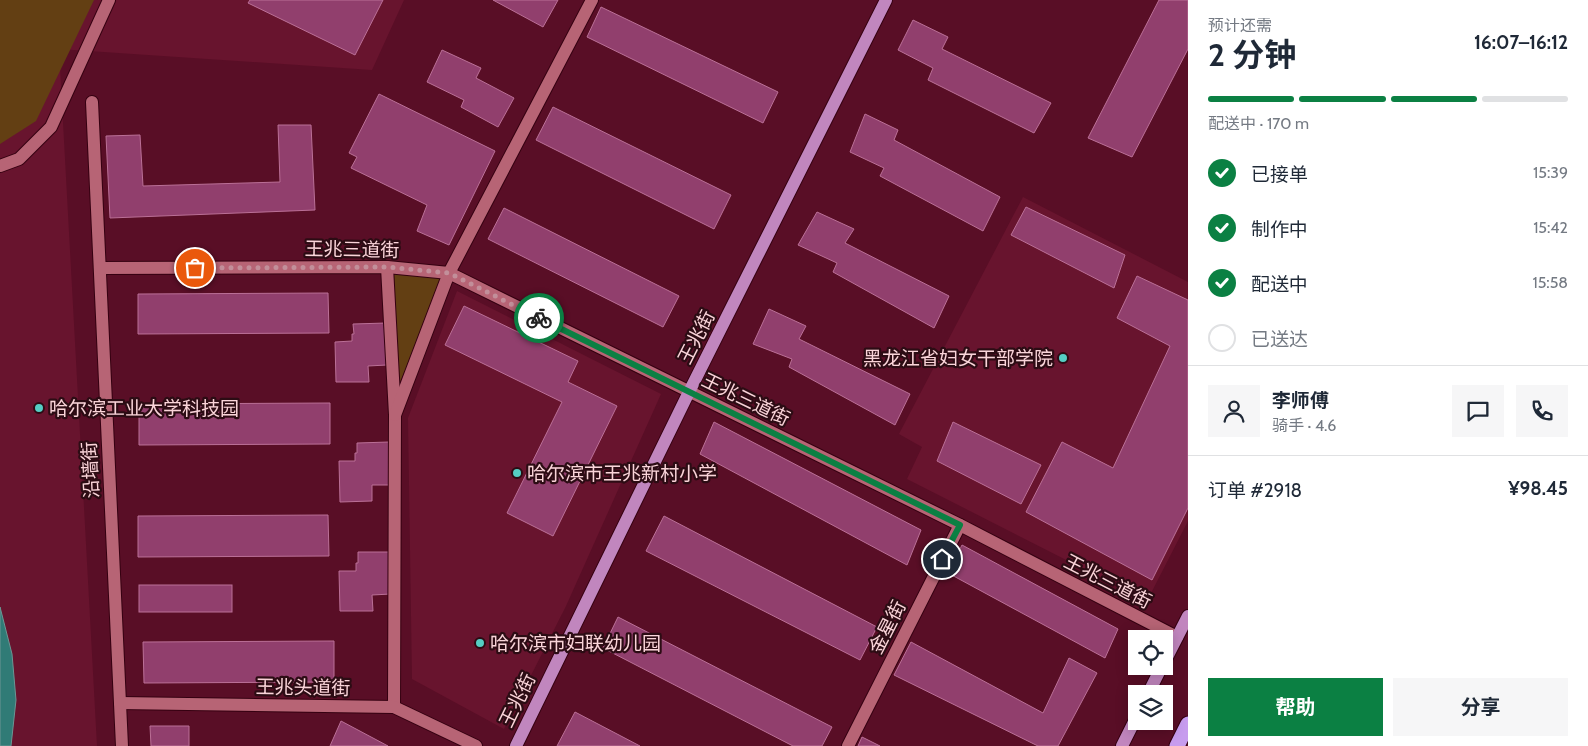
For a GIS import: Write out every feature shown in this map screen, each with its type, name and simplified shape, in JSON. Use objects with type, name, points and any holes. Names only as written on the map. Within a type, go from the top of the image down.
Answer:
[{"type":"highway","points":[[1177,746],[1188,724]]},
{"type":"main road","name":"王兆街","points":[[516,746],[689,392],[886,0]]},
{"type":"main road","points":[[1173,645],[1188,616]]},
{"type":"main road","points":[[1122,746],[1130,730]]},
{"type":"street","points":[[0,166],[20,159],[51,127],[109,0]]},
{"type":"street","points":[[394,415],[449,273],[592,0]]},
{"type":"street","name":"沿墙街","points":[[92,102],[122,746]]},
{"type":"street","points":[[387,267],[394,415],[394,707]]},
{"type":"street","name":"王兆三道街","points":[[100,268],[387,267],[449,273],[960,525],[1177,637]]},
{"type":"street","name":"金星街","points":[[848,746],[960,525]]},
{"type":"street","name":"王兆头道街","points":[[120,703],[394,707],[476,746]]},
{"type":"shaded area","name":"哈尔滨工业大学科技园","points":[[0,0],[404,0],[372,70],[59,49],[97,746],[0,746]]},
{"type":"shaded area","points":[[0,0],[94,0],[36,121],[0,144]]},
{"type":"shaded area","name":"黑龙江省妇女干部学院","points":[[1023,197],[1188,282],[1188,521],[1147,601],[907,479],[922,447],[899,434]]},
{"type":"shaded area","points":[[393,273],[449,273],[399,384]]},
{"type":"shaded area","name":"哈尔滨市王兆新村小学","points":[[457,291],[661,394],[566,606],[504,729],[412,679],[408,418]]},
{"type":"water","points":[[0,607],[12,654],[16,700],[11,746],[0,746]]},
{"type":"building","points":[[250,0],[383,0],[355,55],[248,3]]},
{"type":"building","points":[[493,0],[558,0],[543,27]]},
{"type":"building","points":[[1159,0],[1188,0],[1188,49],[1132,157],[1088,138]]},
{"type":"building","points":[[601,7],[778,92],[763,123],[587,37]]},
{"type":"building","points":[[913,20],[948,37],[942,49],[1051,103],[1034,133],[928,80],[933,68],[898,50]]},
{"type":"building","points":[[442,50],[481,68],[476,78],[514,98],[498,127],[461,107],[464,100],[427,82]]},
{"type":"building","points":[[379,94],[495,151],[449,245],[417,231],[427,205],[351,168],[357,157],[349,153]]},
{"type":"building","points":[[553,107],[731,195],[714,229],[536,140]]},
{"type":"building","points":[[865,114],[898,130],[894,140],[1000,197],[983,231],[880,176],[884,168],[850,152]]},
{"type":"building","points":[[278,125],[311,125],[315,210],[110,218],[106,136],[140,135],[143,186],[280,182]]},
{"type":"building","points":[[1026,207],[1125,255],[1114,288],[1011,235]]},
{"type":"building","points":[[504,208],[679,296],[663,327],[488,239]]},
{"type":"building","points":[[817,212],[854,229],[845,243],[949,296],[934,328],[833,272],[837,263],[798,245]]},
{"type":"building","points":[[1137,276],[1188,300],[1188,508],[1152,580],[1026,512],[1062,442],[1113,468],[1170,346],[1117,318]]},
{"type":"building","points":[[328,293],[329,333],[138,334],[138,294]]},
{"type":"building","points":[[464,306],[578,361],[568,382],[617,406],[553,536],[507,513],[562,402],[445,345]]},
{"type":"building","points":[[769,309],[806,326],[799,339],[910,394],[895,425],[789,367],[792,359],[753,344]]},
{"type":"building","points":[[386,323],[387,365],[368,366],[369,382],[336,382],[335,342],[352,341],[352,334],[354,334],[353,324]]},
{"type":"building","points":[[330,403],[330,444],[139,445],[139,404]]},
{"type":"building","points":[[714,422],[921,530],[907,565],[700,454]]},
{"type":"building","points":[[953,422],[1041,465],[1021,504],[937,461]]},
{"type":"building","points":[[389,442],[390,485],[372,485],[372,501],[340,502],[339,461],[355,461],[357,443]]},
{"type":"building","points":[[328,515],[329,556],[138,557],[138,516]]},
{"type":"building","points":[[664,516],[877,627],[860,660],[646,551]]},
{"type":"building","points":[[962,545],[1118,629],[1105,658],[948,573]]},
{"type":"building","points":[[358,552],[390,552],[391,594],[372,595],[373,611],[340,611],[339,571],[356,571]]},
{"type":"building","points":[[139,585],[232,585],[232,612],[139,612]]},
{"type":"building","points":[[618,617],[832,727],[822,746],[793,746],[603,648]]},
{"type":"building","points":[[334,641],[334,682],[144,683],[143,642]]},
{"type":"building","points":[[911,642],[1043,713],[1069,658],[1097,673],[1058,746],[1038,746],[894,675]]},
{"type":"building","points":[[575,712],[640,746],[557,746]]},
{"type":"building","points":[[341,721],[388,746],[330,746]]},
{"type":"building","points":[[150,726],[189,726],[189,746],[151,746]]},
{"type":"building","points":[[862,737],[880,746],[858,746]]},
{"type":"way so far","points":[[195,268],[387,267],[449,273],[539,318]]},
{"type":"place","name":"黑龙江省妇女干部学院","points":[[1063,358]]},
{"type":"place","name":"哈尔滨工业大学科技园","points":[[39,408]]},
{"type":"place","name":"哈尔滨市王兆新村小学","points":[[517,473]]},
{"type":"place","name":"哈尔滨市妇联幼儿园","points":[[480,643]]},
{"type":"route","points":[[539,318],[960,525],[942,559]]}]
